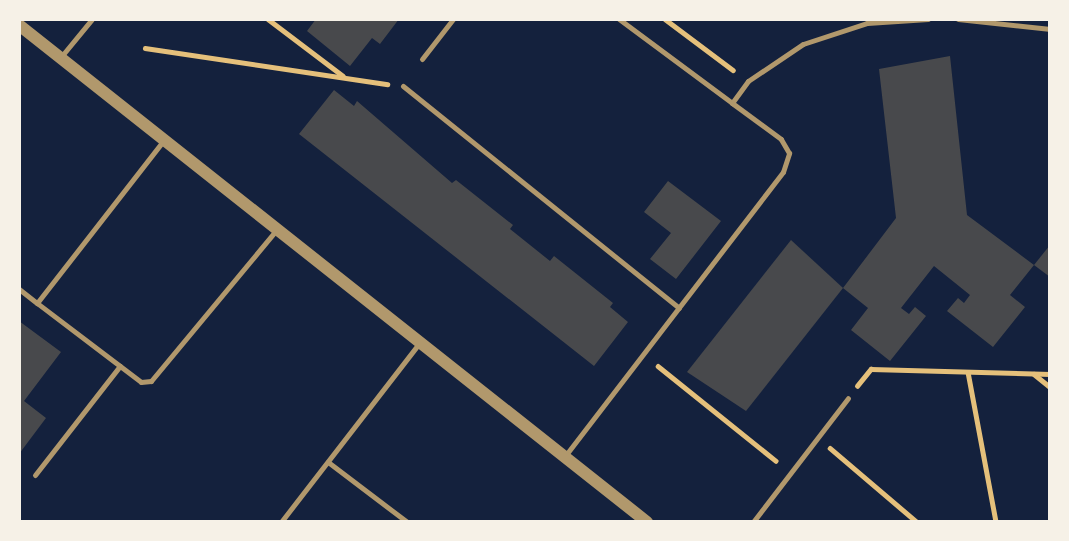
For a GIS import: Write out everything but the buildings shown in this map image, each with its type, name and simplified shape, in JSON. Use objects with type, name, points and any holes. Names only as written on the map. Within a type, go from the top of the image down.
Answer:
[{"type":"street","points":[[19,26],[647,522]]},
{"type":"lane","points":[[60,58],[92,19]]},
{"type":"lane","points":[[422,59],[453,19]]},
{"type":"lane","points":[[565,456],[783,172],[789,153],[781,139],[619,19]]},
{"type":"lane","points":[[732,103],[748,80],[803,44],[867,23],[928,19]]},
{"type":"lane","points":[[958,19],[1050,29]]},
{"type":"lane","points":[[403,86],[679,308]]},
{"type":"lane","points":[[37,303],[164,140]]},
{"type":"lane","points":[[19,289],[141,382],[151,381],[277,229]]},
{"type":"lane","points":[[281,522],[421,342]]},
{"type":"lane","points":[[35,475],[120,366]]},
{"type":"lane","points":[[753,522],[848,398]]},
{"type":"lane","points":[[328,462],[407,522]]},
{"type":"path","points":[[268,19],[345,78]]},
{"type":"path","points":[[666,19],[748,80]]},
{"type":"path","points":[[145,48],[403,86]]},
{"type":"path","points":[[644,354],[791,472]]},
{"type":"path","points":[[848,398],[871,369],[1050,374]]},
{"type":"path","points":[[968,372],[996,522]]},
{"type":"path","points":[[1034,374],[1050,387]]},
{"type":"path","points":[[818,438],[917,522]]}]
